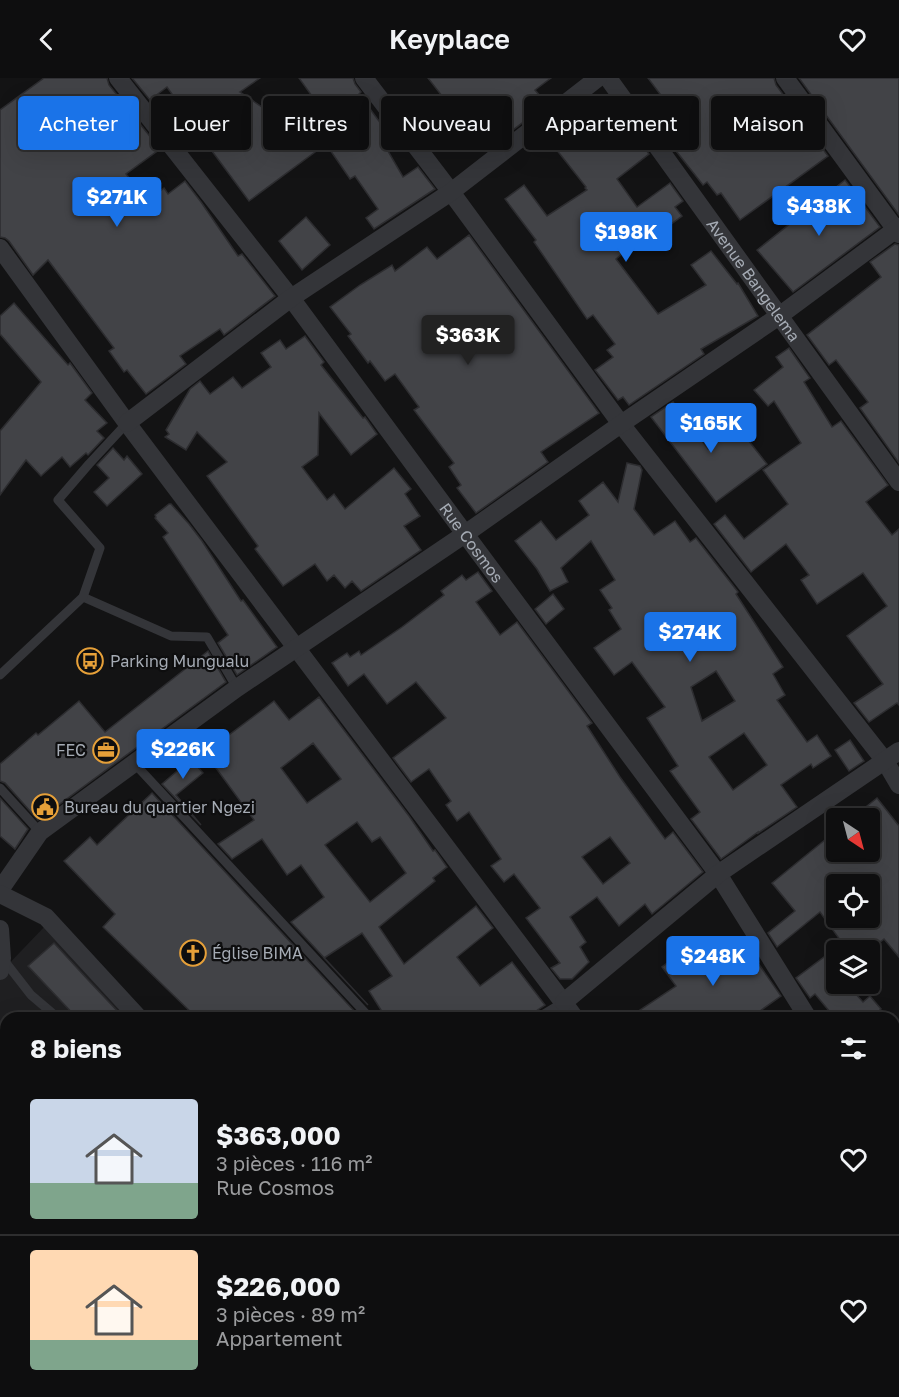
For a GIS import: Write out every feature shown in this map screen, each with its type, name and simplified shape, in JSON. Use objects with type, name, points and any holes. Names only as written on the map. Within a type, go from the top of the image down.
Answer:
[{"type":"street","name":"Rue Cosmos","points":[[118,78],[291,298],[718,874],[804,1012]]},
{"type":"street","points":[[364,78],[451,192],[621,424],[892,756],[899,785]]},
{"type":"street","points":[[127,423],[291,298],[451,192],[598,78]]},
{"type":"street","name":"Avenue Bangelema","points":[[608,78],[899,482]]},
{"type":"street","points":[[133,1012],[45,917],[0,892],[40,832],[237,688],[465,534],[779,316],[898,230],[786,78]]},
{"type":"street","points":[[0,248],[127,423],[571,1012]]},
{"type":"street","points":[[564,1002],[718,874],[892,756]]},
{"type":"street","points":[[0,929],[1,964]]},
{"type":"lane","points":[[0,675],[83,597],[100,548],[58,500],[127,423]]},
{"type":"lane","points":[[83,597],[171,636],[207,637],[237,688]]},
{"type":"lane","points":[[134,763],[364,1012]]},
{"type":"lane","points":[[0,788],[40,832]]},
{"type":"lane","points":[[1,964],[51,1012]]},
{"type":"lane","points":[[547,1012],[564,1002]]},
{"type":"shaded area","points":[[47,924],[128,1012],[0,1012],[0,973]]},
{"type":"building","points":[[44,78],[107,78],[109,85],[118,96],[19,96]]},
{"type":"building","points":[[132,78],[260,78],[240,92],[246,96],[173,96],[167,87],[155,96],[151,96],[150,100]]},
{"type":"building","points":[[299,78],[353,78],[361,92],[360,96],[312,96]]},
{"type":"building","points":[[428,78],[551,78],[535,90],[540,96],[524,96],[524,122],[512,131],[512,96],[442,96]]},
{"type":"building","points":[[648,78],[774,78],[784,96],[711,96],[711,150],[824,150],[828,156],[740,220],[721,193],[717,195],[707,182],[703,185],[675,150],[699,150],[699,96],[662,96]]},
{"type":"building","points":[[799,78],[899,78],[899,215],[825,114],[825,96],[812,96]]},
{"type":"building","points":[[18,97],[18,150],[139,150],[139,123],[151,138],[151,150],[159,150],[126,174],[147,201],[164,188],[168,194],[185,181],[238,256],[242,254],[275,296],[224,335],[220,329],[180,356],[186,364],[146,394],[127,370],[124,372],[109,351],[114,348],[48,260],[33,275],[9,241],[0,237],[0,110]]},
{"type":"building","points":[[251,100],[263,108],[263,150],[318,150],[249,201],[211,150],[251,150]]},
{"type":"building","points":[[369,108],[381,124],[381,150],[387,150],[403,177],[418,167],[435,189],[374,229],[366,218],[378,209],[355,176],[350,179],[330,150],[369,150]]},
{"type":"building","points":[[557,150],[646,150],[649,154],[617,179],[637,207],[670,183],[683,201],[675,207],[682,216],[651,239],[647,233],[616,259],[658,314],[706,285],[691,265],[711,251],[738,283],[758,316],[701,349],[704,354],[629,405],[623,397],[618,400],[595,370],[613,357],[607,350],[615,344],[593,315],[587,319],[534,242],[536,240],[505,199],[524,185],[547,216],[587,190]]},
{"type":"building","points":[[845,180],[880,227],[793,292],[757,250]]},
{"type":"building","points":[[306,217],[330,245],[302,270],[279,241]]},
{"type":"building","points":[[469,235],[599,413],[541,452],[548,462],[476,513],[457,488],[461,485],[449,467],[454,463],[414,410],[419,407],[395,374],[385,381],[370,361],[368,363],[348,336],[351,334],[330,307],[392,265],[395,271],[427,247],[437,259]]},
{"type":"building","points":[[895,244],[899,245],[899,463],[860,408],[868,402],[836,360],[829,365],[807,335],[881,277],[870,262]]},
{"type":"building","points":[[14,303],[68,365],[70,363],[92,393],[85,400],[107,423],[97,431],[104,438],[88,455],[86,453],[70,467],[62,457],[41,476],[26,460],[0,495],[0,431],[41,382],[0,334],[0,316]]},
{"type":"building","points":[[305,336],[324,362],[321,365],[377,434],[351,455],[319,413],[318,455],[302,467],[327,500],[334,494],[345,509],[394,468],[411,489],[405,494],[420,516],[404,526],[421,550],[361,591],[352,581],[345,588],[334,575],[327,581],[315,564],[283,586],[255,549],[258,546],[207,476],[227,462],[197,432],[186,450],[165,437],[169,434],[166,430],[190,389],[200,381],[210,394],[233,377],[242,388],[271,367],[261,353],[280,340],[286,349]]},
{"type":"building","points":[[789,348],[810,378],[804,382],[832,427],[841,421],[888,485],[866,502],[892,535],[899,529],[899,705],[897,703],[869,722],[854,703],[883,684],[847,636],[887,606],[863,573],[817,604],[801,580],[809,575],[786,544],[751,572],[714,524],[725,515],[744,539],[788,504],[763,470],[801,443],[774,401],[768,406],[754,390],[783,367],[776,357]]},
{"type":"building","points":[[673,402],[708,449],[737,426],[767,464],[716,502],[651,417]]},
{"type":"building","points":[[113,448],[124,460],[127,456],[142,474],[107,506],[94,492],[109,478],[97,465]]},
{"type":"building","points":[[627,463],[640,466],[642,470],[634,509],[654,535],[675,521],[690,542],[696,538],[738,592],[736,594],[783,667],[773,674],[785,695],[777,700],[807,742],[817,735],[831,756],[813,768],[811,764],[781,785],[797,807],[721,859],[691,819],[700,812],[670,771],[678,766],[647,718],[665,707],[632,662],[614,675],[594,648],[621,629],[609,610],[612,608],[600,590],[615,580],[591,541],[561,568],[568,582],[550,591],[537,569],[515,541],[541,521],[556,540],[589,515],[579,501],[603,482],[618,502]],"holes":[[[716,671],[735,701],[702,721],[691,687]],[[744,733],[767,765],[733,790],[709,757]]]},
{"type":"building","points":[[169,504],[202,541],[241,601],[243,600],[277,647],[237,675],[218,643],[228,635],[163,537],[168,533],[155,518],[155,515]]},
{"type":"building","points":[[478,572],[492,591],[476,602],[500,635],[517,622],[592,723],[587,726],[620,777],[665,839],[673,832],[703,872],[652,914],[645,904],[619,926],[597,897],[570,917],[586,942],[580,947],[589,962],[572,979],[560,979],[551,968],[560,963],[526,918],[540,908],[514,874],[504,882],[491,866],[501,859],[469,812],[457,821],[446,805],[451,801],[429,769],[411,782],[393,758],[446,718],[416,682],[387,704],[364,674],[348,686],[332,663],[347,653],[350,657],[359,651],[361,655],[444,595],[441,591],[462,575],[466,580]],"holes":[[[610,837],[630,863],[603,884],[582,857]]]},
{"type":"building","points":[[553,594],[564,609],[546,624],[535,609]]},
{"type":"building","points":[[208,651],[226,682],[38,820],[5,783],[0,781],[0,764],[79,701],[105,732]]},
{"type":"building","points":[[319,697],[447,867],[433,878],[435,881],[379,927],[404,964],[476,906],[493,928],[457,957],[480,986],[512,962],[545,1005],[534,1012],[382,1012],[369,991],[392,976],[362,933],[324,958],[291,922],[324,897],[301,865],[287,875],[262,839],[232,859],[218,844],[254,820],[205,753],[274,701],[289,720]],"holes":[[[313,743],[341,779],[307,803],[281,768]],[[357,822],[372,842],[380,837],[406,873],[370,902],[325,845]]]},
{"type":"building","points":[[850,740],[864,761],[849,771],[835,750]]},
{"type":"building","points":[[191,759],[203,773],[176,795],[201,825],[162,784]]},
{"type":"building","points":[[152,793],[355,1012],[191,1012],[103,927],[115,914],[64,861],[90,837],[97,845]]},
{"type":"building","points":[[0,798],[28,829],[15,849],[0,836]]},
{"type":"building","points":[[877,798],[899,826],[899,957],[884,939],[880,942],[880,940],[840,940],[831,928],[880,928],[880,874],[826,874],[826,920],[820,912],[777,947],[768,933],[795,911],[772,883],[826,839],[826,862],[880,862],[880,808],[865,808]]},
{"type":"building","points":[[744,942],[781,996],[758,1012],[637,1012],[676,986],[662,967],[694,943],[711,965]]},
{"type":"building","points":[[54,943],[118,1012],[71,1012],[28,966]]},
{"type":"building","points":[[824,957],[826,959],[826,994],[856,994],[863,1002],[870,996],[881,1009],[878,1012],[830,1012],[815,994],[810,998],[796,978]]},
{"type":"place","name":"Parking Mungualu","points":[[90,661]]},
{"type":"place","name":"FEC","points":[[106,750]]},
{"type":"place","name":"Bureau du quartier Ngezi","points":[[45,807]]},
{"type":"place","name":"Église BIMA","points":[[193,953]]}]
